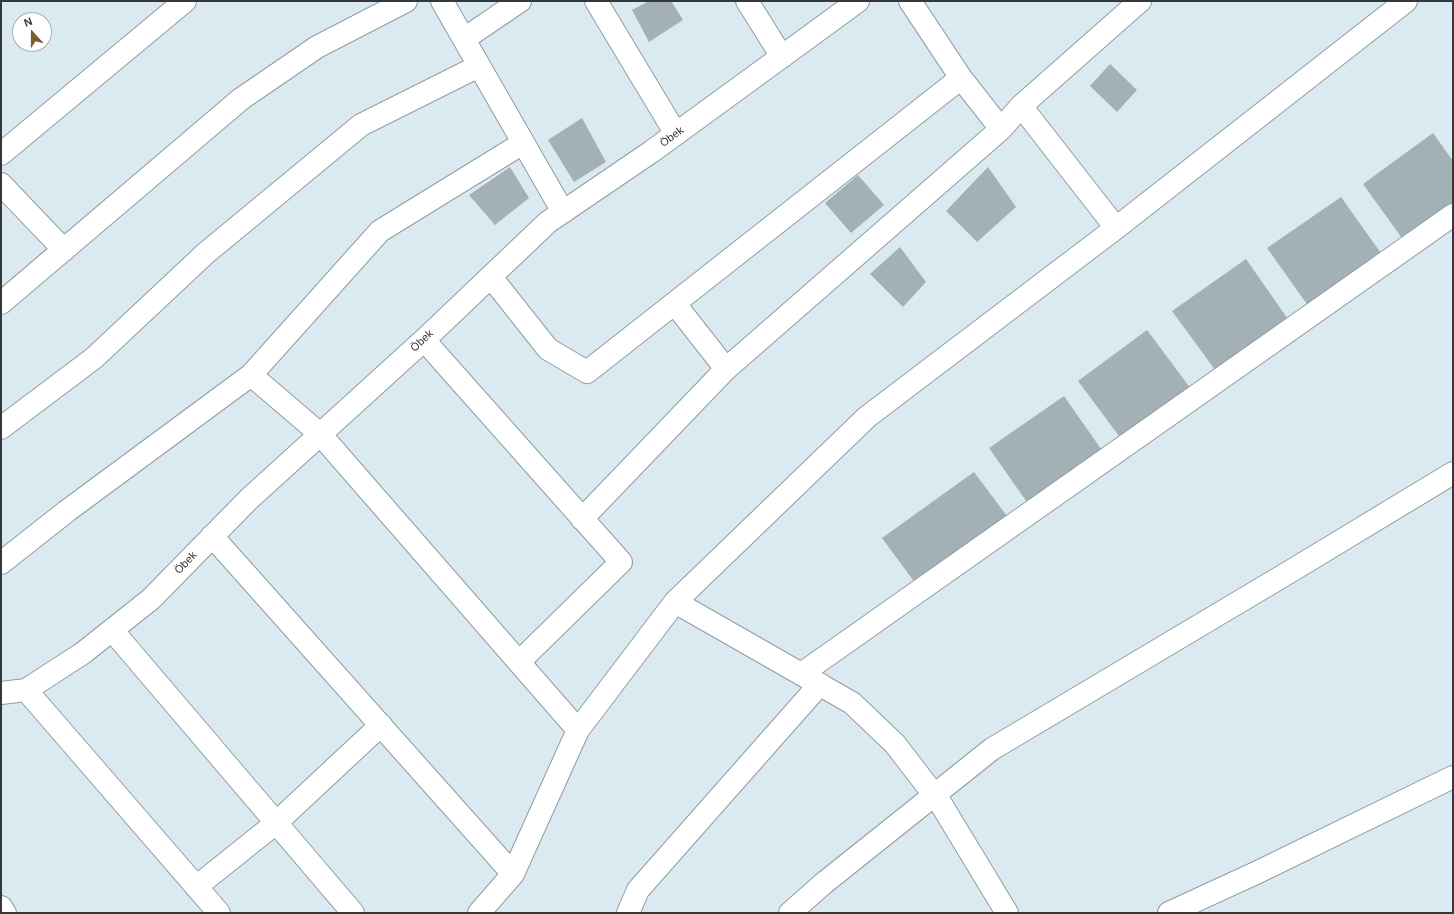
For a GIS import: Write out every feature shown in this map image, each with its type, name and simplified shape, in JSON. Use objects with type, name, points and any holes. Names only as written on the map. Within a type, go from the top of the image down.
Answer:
[{"type":"street","points":[[1,154],[185,1]]},
{"type":"street","points":[[1,303],[241,99],[317,47],[406,1]]},
{"type":"street","points":[[442,1],[563,212]]},
{"type":"street","points":[[464,39],[520,1]]},
{"type":"street","points":[[596,1],[676,134]]},
{"type":"street","points":[[747,1],[782,57]]},
{"type":"street","name":"Öbek","points":[[1,693],[26,690],[82,653],[151,599],[249,499],[424,340],[548,222],[676,134],[858,1]]},
{"type":"street","points":[[910,1],[961,78],[1001,129]]},
{"type":"street","points":[[582,519],[726,369],[1001,129],[1021,106],[1140,1]]},
{"type":"street","points":[[479,913],[513,874],[578,730],[675,602],[867,417],[1116,228],[1406,1]]},
{"type":"street","points":[[1,428],[94,358],[206,253],[361,125],[479,66]]},
{"type":"street","points":[[491,277],[548,349],[587,372],[961,78]]},
{"type":"street","points":[[1021,106],[1116,228]]},
{"type":"street","points":[[1,562],[67,511],[251,376],[380,231],[523,143]]},
{"type":"street","points":[[1,184],[64,250]]},
{"type":"street","points":[[628,913],[638,890],[810,679],[1453,215]]},
{"type":"street","points":[[675,304],[726,369]]},
{"type":"street","points":[[424,340],[621,562],[519,662]]},
{"type":"street","points":[[251,376],[320,434],[578,730]]},
{"type":"street","points":[[790,913],[824,882],[992,749],[1284,576],[1453,472]]},
{"type":"street","points":[[212,536],[513,874]]},
{"type":"street","points":[[675,602],[852,703],[895,744],[941,804],[1007,913]]},
{"type":"street","points":[[112,630],[353,913]]},
{"type":"street","points":[[26,690],[219,913]]},
{"type":"street","points":[[196,887],[276,823],[381,725]]},
{"type":"street","points":[[1168,913],[1258,872],[1453,777]]},
{"type":"building","points":[[649,1],[671,1],[683,20],[649,42],[632,10]]},
{"type":"building","points":[[1110,64],[1137,90],[1117,112],[1090,86]]},
{"type":"building","points":[[582,118],[606,162],[574,182],[548,140]]},
{"type":"building","points":[[1433,133],[1453,161],[1453,206],[1404,241],[1363,184]]},
{"type":"building","points":[[510,167],[529,198],[495,225],[469,195]]},
{"type":"building","points":[[988,167],[1016,207],[977,242],[946,211]]},
{"type":"building","points":[[858,175],[884,205],[851,233],[825,203]]},
{"type":"building","points":[[1341,197],[1383,256],[1309,307],[1267,248]]},
{"type":"building","points":[[900,247],[926,282],[903,307],[870,274]]},
{"type":"building","points":[[1246,259],[1290,322],[1218,374],[1172,311]]},
{"type":"building","points":[[1147,330],[1191,389],[1122,440],[1078,381]]},
{"type":"building","points":[[1064,396],[1106,456],[1031,508],[989,448]]},
{"type":"building","points":[[974,472],[1010,520],[918,587],[882,538]]}]
